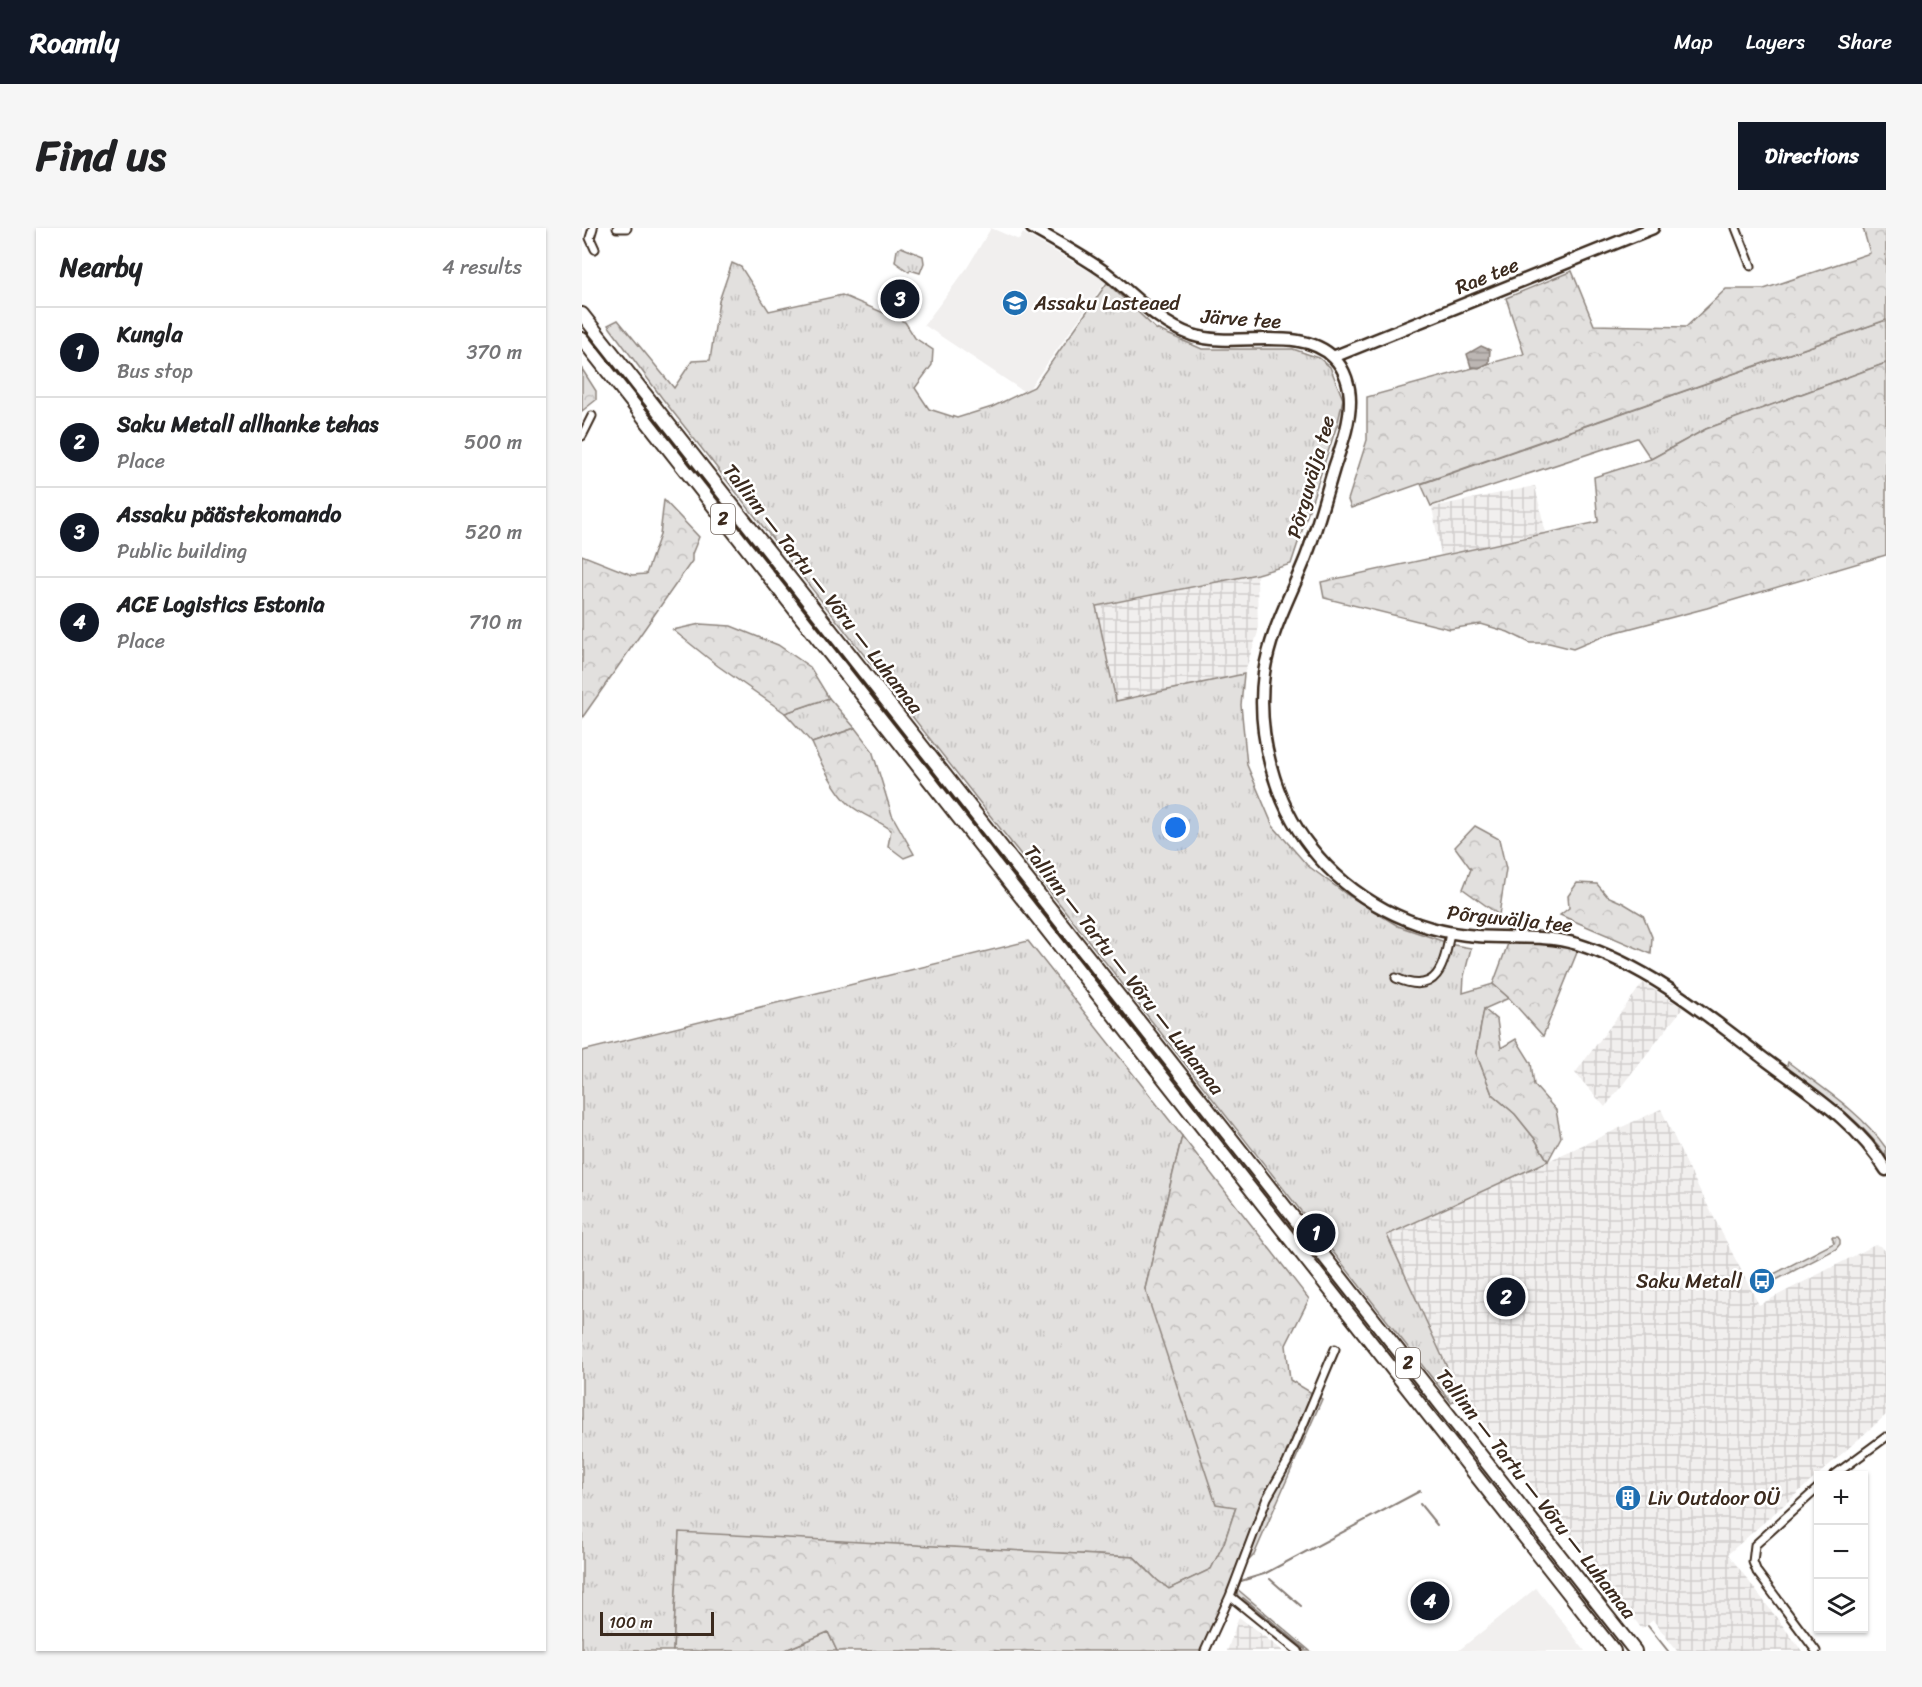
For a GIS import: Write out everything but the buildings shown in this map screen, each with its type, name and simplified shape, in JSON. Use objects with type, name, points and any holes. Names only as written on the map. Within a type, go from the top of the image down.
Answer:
[{"type":"highway","name":"Tallinn — Tartu — Võru — Luhamaa","points":[[582,314],[1635,1651]]},
{"type":"highway","name":"Tallinn — Tartu — Võru — Luhamaa","points":[[582,339],[1614,1651]]},
{"type":"street","points":[[593,228],[590,238],[595,249]]},
{"type":"street","points":[[617,228],[627,228]]},
{"type":"street","name":"Järve tee","points":[[1032,228],[1080,255],[1157,316],[1191,334],[1209,339],[1292,340],[1318,346],[1333,357]]},
{"type":"street","name":"Rae tee","points":[[1333,357],[1653,228]]},
{"type":"street","points":[[1736,228],[1751,266]]},
{"type":"street","name":"Põrguvälja tee","points":[[1333,357],[1349,387],[1348,419],[1307,555],[1280,618],[1268,656],[1262,702],[1264,737],[1270,762],[1287,807],[1305,839],[1321,860],[1348,886],[1373,903],[1406,920],[1449,933],[1558,939],[1597,951],[1643,973],[1684,998],[1818,1099],[1862,1137],[1886,1170]]},
{"type":"street","points":[[582,436],[592,416]]},
{"type":"street","points":[[1396,978],[1408,984],[1417,984],[1426,982],[1437,975],[1443,966],[1449,933]]},
{"type":"street","points":[[1205,1651],[1230,1596],[1268,1498],[1287,1463],[1335,1349]]},
{"type":"street","points":[[1840,1471],[1886,1437]]},
{"type":"street","points":[[1814,1492],[1755,1545],[1753,1562],[1757,1572],[1816,1651]]},
{"type":"street","points":[[1230,1596],[1298,1651]]},
{"type":"shaded area","name":"Assaku Lasteaed","points":[[991,228],[1019,240],[1023,233],[1106,281],[1026,393],[924,325],[967,268]]},
{"type":"shaded area","points":[[1481,346],[1490,350],[1489,363],[1479,368],[1471,367],[1467,354]]},
{"type":"shaded area","points":[[1535,486],[1546,534],[1441,555],[1432,507]]},
{"type":"shaded area","points":[[1257,574],[1258,632],[1244,674],[1116,701],[1096,606]]},
{"type":"shaded area","points":[[1643,983],[1683,1008],[1605,1107],[1575,1073]]},
{"type":"shaded area","points":[[1661,1109],[1759,1305],[1875,1245],[1881,1246],[1886,1252],[1886,1415],[1822,1471],[1814,1471],[1814,1478],[1728,1554],[1802,1651],[1677,1651],[1653,1620],[1642,1629],[1461,1398],[1387,1235]]},
{"type":"shaded area","points":[[1536,1588],[1585,1651],[1458,1651]]},
{"type":"shaded area","points":[[1239,1617],[1283,1651],[1227,1651]]},
{"type":"green space","points":[[1863,228],[1886,228],[1886,320],[1351,508],[1348,500],[1367,440],[1367,397],[1524,354],[1506,298],[1572,271],[1594,325],[1686,327],[1726,289],[1764,289],[1870,253]]},
{"type":"green space","points":[[901,247],[923,256],[924,263],[920,273],[910,270],[909,272],[895,262],[897,250]]},
{"type":"green space","points":[[732,263],[741,267],[769,311],[842,295],[905,322],[915,338],[933,350],[932,365],[915,388],[929,409],[957,418],[992,407],[1034,387],[1107,283],[1156,329],[1202,349],[1293,349],[1319,358],[1330,367],[1343,399],[1338,422],[1291,564],[1257,574],[1096,606],[1116,701],[1244,674],[1241,705],[1247,765],[1273,826],[1307,865],[1346,894],[1398,926],[1454,945],[1471,948],[1464,976],[1463,993],[1493,984],[1509,998],[1484,1009],[1476,1053],[1492,1094],[1515,1114],[1535,1139],[1548,1161],[1387,1235],[1461,1398],[1451,1402],[662,398],[608,325],[618,320],[674,388],[692,361],[710,360],[719,301]]},
{"type":"green space","points":[[1886,320],[1886,363],[1706,429],[1651,459],[1637,438],[1431,506],[1421,484]]},
{"type":"green space","points":[[1886,363],[1886,555],[1707,608],[1609,634],[1573,649],[1549,643],[1530,643],[1508,632],[1481,624],[1450,629],[1324,598],[1321,582],[1598,522],[1594,477],[1651,459],[1706,429]]},
{"type":"green space","points":[[582,369],[596,391],[596,400],[582,411]]},
{"type":"green space","points":[[664,500],[699,537],[692,554],[692,561],[582,718],[582,555],[632,575],[646,574],[660,535]]},
{"type":"green space","points":[[700,624],[731,626],[778,645],[810,667],[829,698],[785,713],[718,666],[673,630]]},
{"type":"green space","points":[[829,698],[855,728],[812,743],[785,713]]},
{"type":"green space","points":[[855,728],[872,750],[892,815],[914,854],[904,858],[888,846],[891,830],[854,809],[845,800],[828,776],[812,743]]},
{"type":"green space","points":[[1475,826],[1499,839],[1506,869],[1499,915],[1463,889],[1471,869],[1455,847]]},
{"type":"green space","points":[[1577,883],[1597,884],[1607,896],[1643,915],[1652,937],[1651,954],[1560,915],[1569,908],[1568,896]]},
{"type":"green space","points":[[1028,941],[1182,1136],[1145,1289],[1236,1507],[1224,1543],[1211,1569],[1169,1589],[1134,1557],[679,1533],[673,1651],[582,1651],[582,1051]]},
{"type":"green space","points":[[1509,941],[1545,943],[1578,950],[1543,1036],[1509,998],[1493,984]]},
{"type":"green space","points":[[1484,1009],[1497,1020],[1501,1048],[1516,1039],[1531,1063],[1534,1085],[1556,1110],[1561,1137],[1548,1161],[1535,1139],[1515,1114],[1492,1094],[1476,1053]]},
{"type":"green space","points":[[1788,1062],[1865,1123],[1886,1148],[1886,1159],[1871,1139],[1852,1120],[1786,1069]]},
{"type":"green space","points":[[1182,1136],[1309,1299],[1286,1345],[1290,1380],[1322,1399],[1254,1555],[1237,1572],[1201,1651],[837,1651],[828,1632],[783,1651],[673,1651],[679,1532],[1134,1557],[1169,1589],[1211,1569],[1224,1543],[1236,1507],[1216,1504],[1145,1289]]},
{"type":"green space","points":[[1832,1237],[1838,1237],[1840,1240],[1836,1249],[1776,1280],[1770,1281],[1765,1278],[1768,1270],[1772,1275],[1834,1243]]},
{"type":"green space","points":[[1236,1588],[1310,1651],[1302,1651],[1238,1596]]},
{"type":"green space","points":[[828,1632],[837,1651],[783,1651]]},
{"type":"waterway","points":[[1794,1073],[1855,1121],[1886,1156]]},
{"type":"waterway","points":[[1241,1581],[1264,1574],[1420,1491]]},
{"type":"waterway","points":[[1420,1504],[1437,1525]]},
{"type":"waterway","points":[[1270,1579],[1301,1606]]},
{"type":"waterway","points":[[1243,1598],[1305,1649]]},
{"type":"waterway","points":[[1648,1626],[1668,1651]]},
{"type":"place","name":"Assaku päästekomando","points":[[900,299]]},
{"type":"place","name":"Assaku Lasteaed","points":[[1015,303]]},
{"type":"place","name":"Kungla","points":[[1316,1233]]},
{"type":"place","name":"Saku Metall","points":[[1762,1281]]},
{"type":"place","name":"Saku Metall allhanke tehas","points":[[1506,1297]]},
{"type":"place","name":"Liv Outdoor OÜ","points":[[1628,1498]]},
{"type":"place","name":"ACE Logistics Estonia","points":[[1430,1601]]}]
